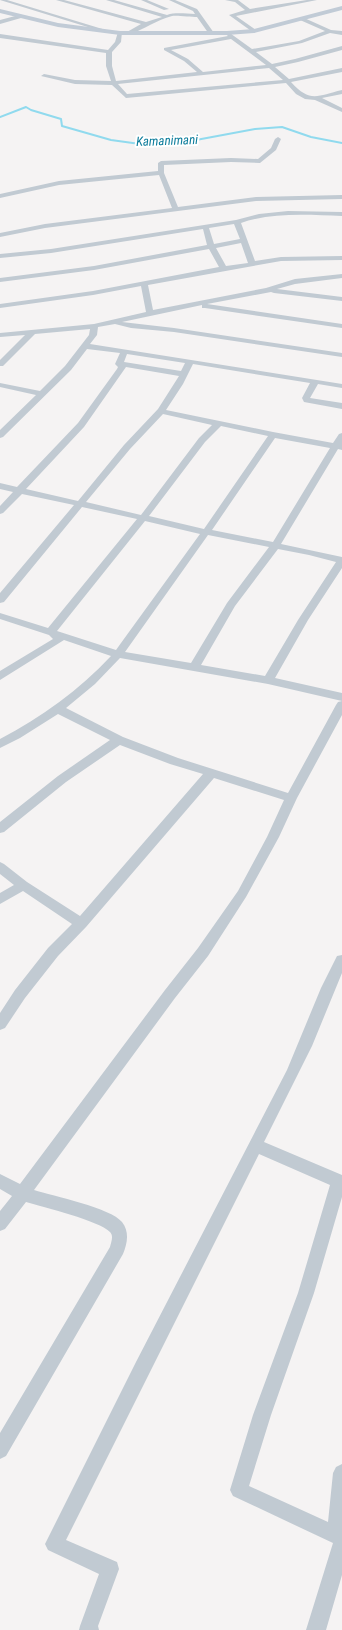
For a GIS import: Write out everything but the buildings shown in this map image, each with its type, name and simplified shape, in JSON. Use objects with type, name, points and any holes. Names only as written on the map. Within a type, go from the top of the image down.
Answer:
[{"type":"street","points":[[2,0],[106,31]]},
{"type":"street","points":[[58,0],[146,24]]},
{"type":"street","points":[[108,0],[166,16]]},
{"type":"street","points":[[143,0],[174,14],[183,16],[199,15]]},
{"type":"street","points":[[171,0],[189,7],[199,15],[211,33]]},
{"type":"street","points":[[227,0],[236,2],[249,11]]},
{"type":"street","points":[[254,31],[232,15],[315,0]]},
{"type":"street","points":[[201,73],[186,60],[166,48],[254,31],[342,8]]},
{"type":"street","points":[[0,11],[19,17],[72,27],[120,33],[211,33],[229,35],[252,51],[288,81],[298,93],[307,98],[316,98],[342,92]]},
{"type":"street","points":[[129,33],[146,24],[174,14]]},
{"type":"street","points":[[0,22],[19,17]]},
{"type":"street","points":[[302,19],[330,31],[342,33]]},
{"type":"street","points":[[252,51],[306,40],[330,31]]},
{"type":"street","points":[[120,33],[118,42],[109,52],[109,66],[114,83],[126,96],[212,86],[288,81],[342,70]]},
{"type":"street","points":[[0,36],[109,52]]},
{"type":"street","points":[[44,76],[75,82],[114,83],[270,66],[296,61],[342,48]]},
{"type":"street","points":[[316,98],[342,110]]},
{"type":"street","points":[[175,208],[161,173],[161,163],[231,160],[260,161],[274,148],[278,139]]},
{"type":"street","points":[[0,196],[52,185],[104,178],[161,173]]},
{"type":"street","points":[[0,235],[45,226],[175,208],[256,199],[342,197]]},
{"type":"street","points":[[0,256],[51,251],[237,222],[247,217],[342,214]]},
{"type":"street","points":[[237,222],[252,264]]},
{"type":"street","points":[[205,226],[211,246],[224,269]]},
{"type":"street","points":[[0,280],[94,268],[243,241]]},
{"type":"street","points":[[0,306],[93,293],[281,259],[342,258]]},
{"type":"street","points":[[0,335],[94,326],[150,312],[268,290],[274,287],[296,282],[342,276]]},
{"type":"street","points":[[144,284],[150,312]]},
{"type":"street","points":[[268,290],[342,299]]},
{"type":"street","points":[[198,304],[342,326]]},
{"type":"street","points":[[114,322],[131,326],[174,330],[342,356]]},
{"type":"street","points":[[0,435],[68,368],[93,335],[94,326]]},
{"type":"street","points":[[0,364],[34,331]]},
{"type":"street","points":[[86,346],[172,357],[190,362],[342,386]]},
{"type":"street","points":[[119,364],[125,351]]},
{"type":"street","points":[[0,600],[80,503],[161,411],[179,384],[190,362]]},
{"type":"street","points":[[119,364],[183,374]]},
{"type":"street","points":[[0,511],[81,425],[121,369],[122,366],[119,364]]},
{"type":"street","points":[[315,382],[306,398],[307,400],[342,406]]},
{"type":"street","points":[[0,385],[41,394]]},
{"type":"street","points":[[161,411],[273,435],[339,446]]},
{"type":"street","points":[[51,632],[144,517],[194,450],[218,424]]},
{"type":"street","points":[[0,744],[27,731],[58,709],[117,654],[206,532],[273,435]]},
{"type":"street","points":[[194,667],[231,605],[275,546],[339,446],[342,436]]},
{"type":"street","points":[[0,486],[206,532],[310,552],[342,560],[303,620],[268,680]]},
{"type":"street","points":[[0,616],[117,654],[268,680],[342,697]]},
{"type":"street","points":[[0,676],[60,639],[51,632]]},
{"type":"street","points":[[0,1224],[170,994],[203,952],[242,894],[273,837],[291,798],[342,705]]},
{"type":"street","points":[[58,709],[119,740],[174,761],[291,798]]},
{"type":"street","points":[[0,829],[62,779],[119,740]]},
{"type":"street","points":[[1,1020],[53,952],[81,923],[212,772]]},
{"type":"street","points":[[0,867],[81,923]]},
{"type":"street","points":[[0,899],[24,885]]},
{"type":"street","points":[[91,1629],[110,1569],[54,1544],[144,1361],[303,1052],[330,982],[342,960]]},
{"type":"street","points":[[255,1145],[340,1182],[306,1293],[262,1415],[239,1490],[342,1538]]},
{"type":"street","points":[[0,1181],[23,1194],[103,1218],[116,1227],[120,1236],[113,1256],[0,1450]]},
{"type":"street","points":[[340,1526],[342,1473]]},
{"type":"street","points":[[316,1630],[342,1545]]},
{"type":"waterway","name":"Kamanimani","points":[[0,117],[26,107],[31,110],[61,119],[62,126],[111,140],[140,144],[158,144],[196,140],[255,129],[282,127],[311,137],[342,143]]}]
